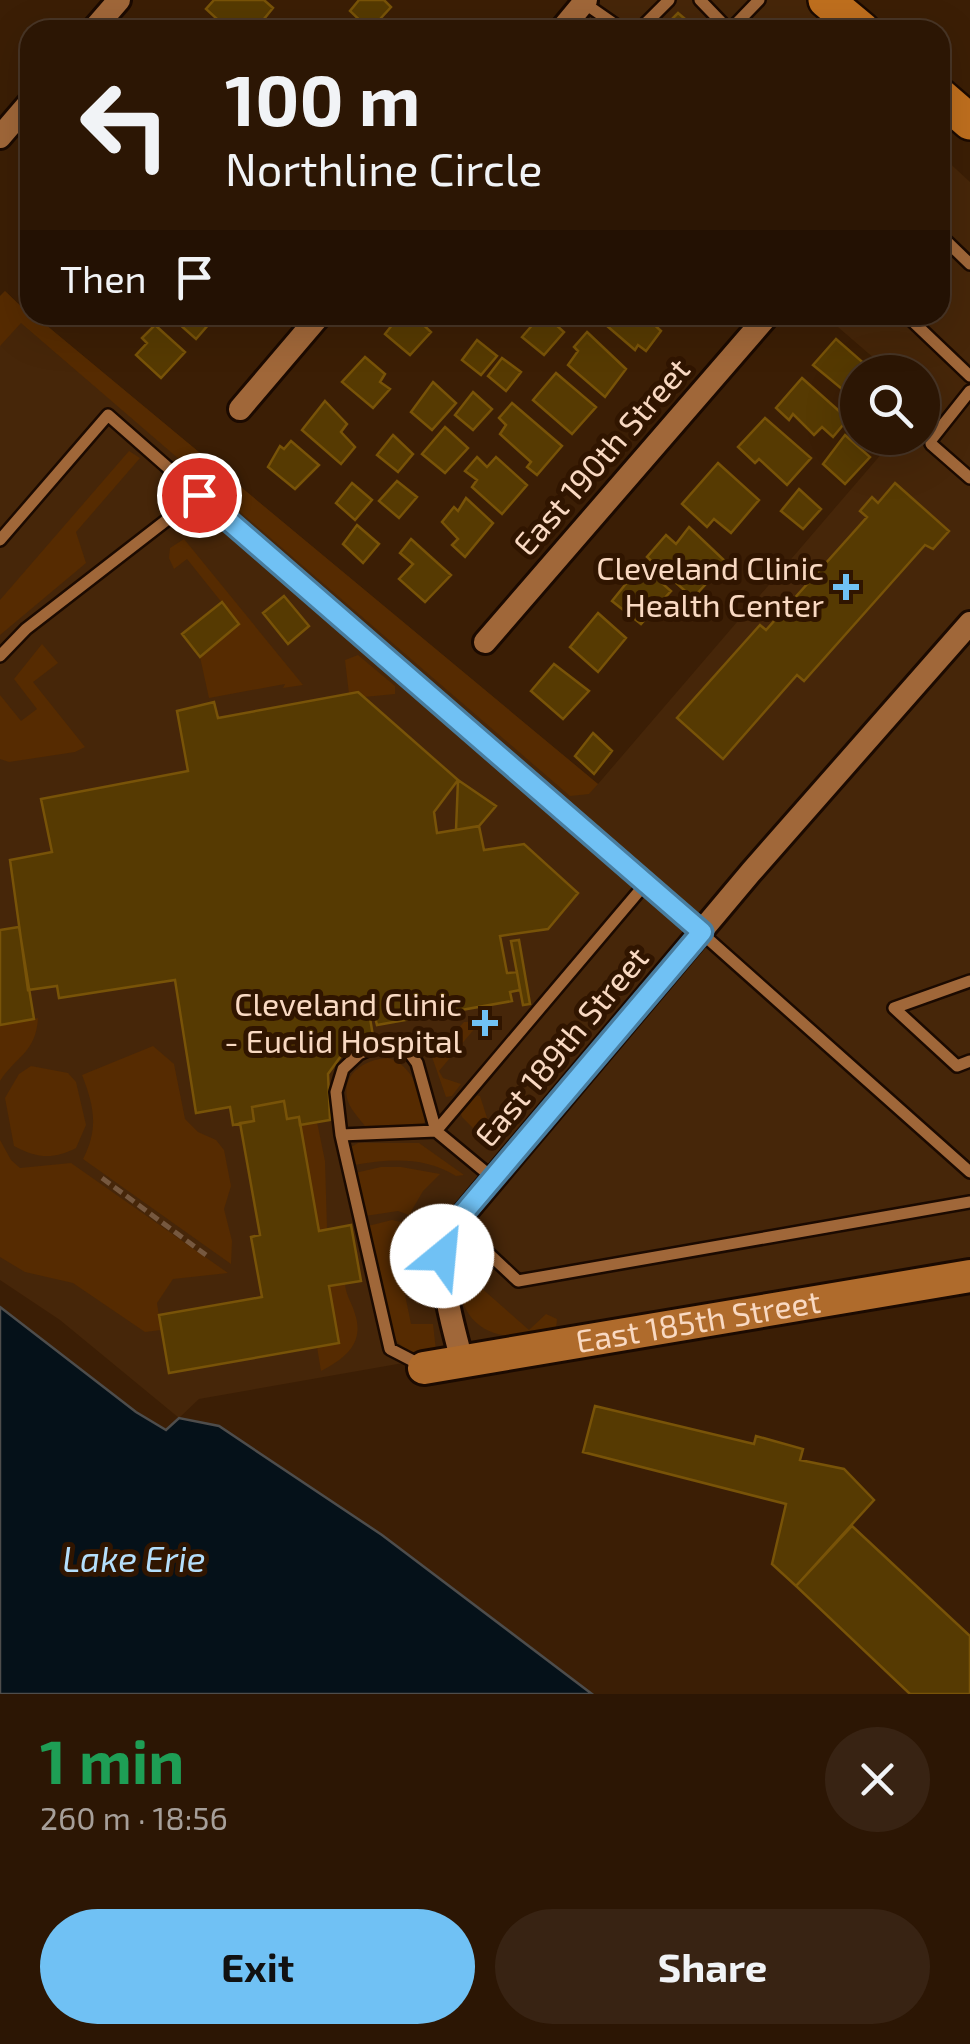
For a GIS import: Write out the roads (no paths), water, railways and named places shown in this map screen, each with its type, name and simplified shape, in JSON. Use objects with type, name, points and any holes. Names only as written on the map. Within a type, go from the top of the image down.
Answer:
[{"type":"street","points":[[102,20],[119,0]]},
{"type":"street","points":[[0,137],[20,114]]},
{"type":"street","points":[[240,409],[311,325]]},
{"type":"street","name":"East 190th Street","points":[[485,642],[759,325]]},
{"type":"street","name":"East 189th Street","points":[[462,1362],[444,1284],[442,1256],[448,1233],[445,1225],[494,1179],[970,623]]},
{"type":"street","name":"East 185th Street","points":[[424,1368],[970,1276]]},
{"type":"lane","points":[[648,20],[669,0]]},
{"type":"lane","points":[[700,0],[720,20]]},
{"type":"lane","points":[[739,20],[758,0]]},
{"type":"lane","points":[[585,1],[612,20]]},
{"type":"lane","points":[[950,245],[970,264]]},
{"type":"lane","points":[[916,325],[970,376]]},
{"type":"lane","points":[[970,391],[931,440],[970,478]]},
{"type":"lane","points":[[0,540],[108,415],[702,932],[970,1172]]},
{"type":"lane","points":[[0,656],[26,630],[199,495]]},
{"type":"lane","points":[[341,1135],[436,1132],[646,883]]},
{"type":"lane","points":[[970,981],[894,1008],[957,1066],[970,1061]]},
{"type":"lane","points":[[424,1368],[390,1349],[341,1135],[336,1092],[338,1077],[349,1061],[383,1046],[409,1052],[417,1063],[436,1132],[494,1179]]},
{"type":"lane","points":[[445,1225],[518,1281],[970,1202]]},
{"type":"water","name":"Lake Erie","points":[[0,1307],[136,1412],[166,1430],[179,1418],[219,1426],[382,1535],[592,1694],[0,1694]]},
{"type":"place","name":"Cleveland Clinic Health Center","points":[[846,587]]},
{"type":"place","name":"Cleveland Clinic - Euclid Hospital","points":[[485,1023]]}]
